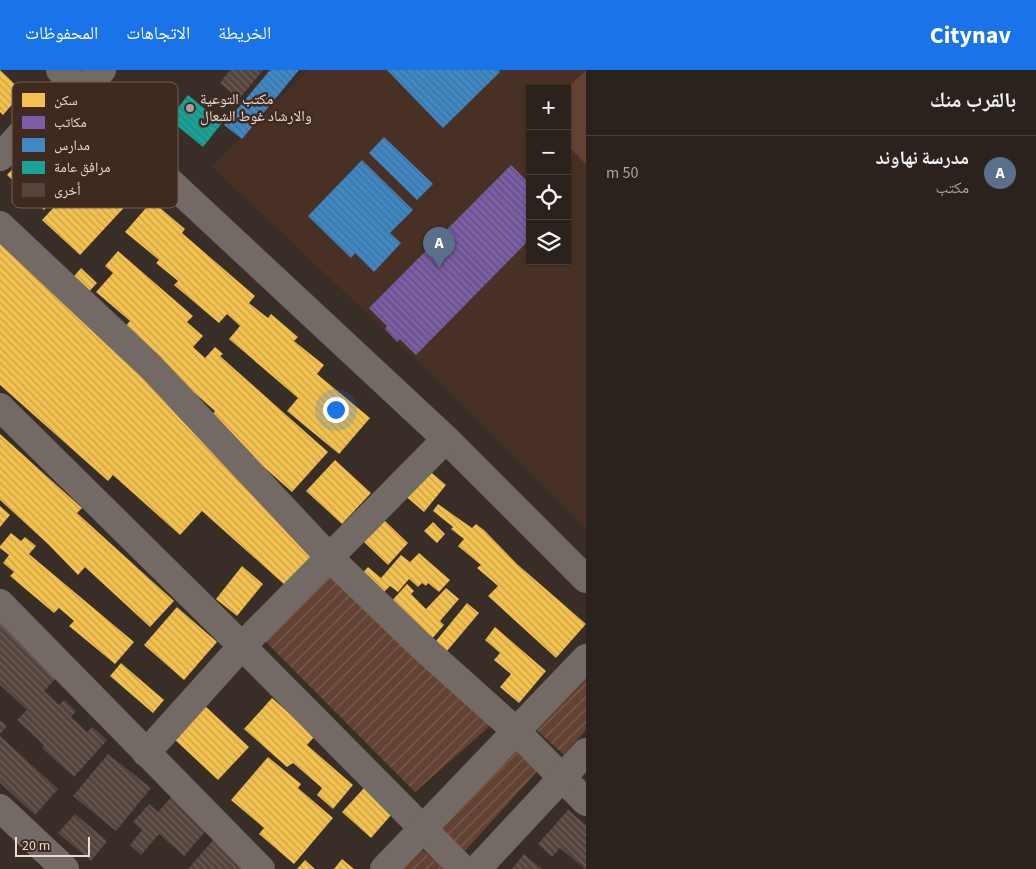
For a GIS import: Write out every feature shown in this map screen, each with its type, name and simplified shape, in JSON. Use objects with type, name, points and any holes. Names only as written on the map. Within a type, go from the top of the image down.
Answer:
[{"type":"street","points":[[70,82],[102,70]]},
{"type":"street","points":[[0,157],[12,144]]},
{"type":"street","points":[[178,185],[446,439],[586,579]]},
{"type":"street","points":[[0,225],[151,367],[330,558],[420,645],[516,731],[586,802]]},
{"type":"street","points":[[0,407],[242,646],[463,869]]},
{"type":"street","points":[[146,753],[242,646],[446,439]]},
{"type":"street","points":[[0,604],[261,869]]},
{"type":"street","points":[[384,869],[586,658]]},
{"type":"street","points":[[477,869],[586,752]]},
{"type":"street","points":[[0,808],[65,869]]},
{"type":"shaded area","points":[[308,70],[586,70],[586,529],[423,366],[212,167]]},
{"type":"shaded area","points":[[586,70],[586,164],[571,149],[570,85]]},
{"type":"shaded area","points":[[329,567],[491,725],[415,792],[262,638]]},
{"type":"shaded area","points":[[586,666],[586,730],[564,755],[531,725]]},
{"type":"shaded area","points":[[508,739],[540,768],[465,851],[433,821]]},
{"type":"shaded area","points":[[414,842],[444,869],[389,869]]},
{"type":"building: سكن","points":[[0,70],[13,82],[12,105],[3,115],[0,112]]},
{"type":"building: سكن","points":[[12,170],[12,180],[7,175]]},
{"type":"building: سكن","points":[[53,208],[124,208],[80,255],[42,220]]},
{"type":"building: سكن","points":[[146,208],[160,208],[185,229],[182,233],[255,296],[249,303],[268,318],[271,314],[298,337],[294,341],[324,365],[317,374],[370,418],[339,454],[287,411],[298,398],[229,339],[240,326],[227,314],[219,323],[174,285],[178,281],[156,263],[159,260],[125,232]]},
{"type":"building: سكن","points":[[0,235],[83,309],[314,553],[285,585],[202,511],[180,535],[113,475],[108,481],[0,385]]},
{"type":"building: سكن","points":[[118,251],[193,316],[187,322],[203,336],[193,347],[205,358],[215,347],[223,354],[220,356],[328,452],[292,492],[209,419],[215,411],[122,330],[130,321],[96,292],[113,273],[105,266]]},
{"type":"building: سكن","points":[[81,268],[97,283],[86,295],[70,281]]},
{"type":"building: سكن","points":[[0,434],[82,508],[77,513],[174,601],[150,627],[85,567],[78,575],[48,544],[0,500]]},
{"type":"building: سكن","points":[[335,460],[371,493],[342,524],[306,491]]},
{"type":"building: سكن","points":[[426,468],[446,485],[424,512],[403,494]]},
{"type":"building: سكن","points":[[438,504],[472,528],[476,524],[484,530],[517,564],[586,624],[556,658],[488,596],[498,586],[477,568],[481,565],[458,546],[464,539],[451,529],[453,527],[433,511]]},
{"type":"building: سكن","points":[[0,506],[10,515],[0,527]]},
{"type":"building: سكن","points":[[385,521],[408,543],[388,565],[364,542]]},
{"type":"building: سكن","points":[[433,522],[445,534],[437,543],[424,531]]},
{"type":"building: سكن","points":[[11,533],[21,541],[25,537],[36,546],[29,554],[134,642],[115,664],[69,626],[74,621],[59,608],[54,613],[10,576],[14,572],[3,563],[9,555],[0,546]]},
{"type":"building: سكن","points":[[419,553],[450,580],[439,592],[428,583],[426,586],[422,583],[418,587],[409,579],[398,592],[390,586],[380,596],[359,577],[368,567],[381,578],[401,555],[410,562]]},
{"type":"building: سكن","points":[[242,566],[263,584],[237,616],[216,599]]},
{"type":"building: سكن","points":[[407,584],[414,591],[411,594],[426,609],[446,588],[459,599],[440,621],[444,625],[430,641],[389,604]]},
{"type":"building: سكن","points":[[467,603],[479,613],[447,651],[436,641]]},
{"type":"building: سكن","points":[[177,607],[217,642],[184,680],[144,645]]},
{"type":"building: سكن","points":[[495,627],[546,671],[519,703],[500,687],[511,674],[494,660],[500,653],[485,640]]},
{"type":"building: سكن","points":[[121,663],[164,700],[153,713],[110,676]]},
{"type":"building: سكن","points":[[272,698],[315,736],[307,745],[353,785],[333,809],[317,795],[322,788],[293,763],[287,767],[244,729]]},
{"type":"building: سكن","points":[[204,705],[249,747],[218,780],[173,738]]},
{"type":"building: سكن","points":[[268,757],[301,784],[298,788],[333,818],[294,864],[259,834],[264,828],[231,800]]},
{"type":"building: سكن","points":[[364,788],[392,814],[371,838],[342,812]]},
{"type":"building: سكن","points":[[342,859],[354,869],[334,869]]},
{"type":"building: سكن","points":[[305,860],[315,869],[297,869]]},
{"type":"building: مكاتب","points":[[511,165],[526,180],[526,243],[416,355],[400,339],[397,342],[385,329],[387,326],[369,308]]},
{"type":"building: مدارس","points":[[270,70],[299,70],[242,139],[224,125]]},
{"type":"building: مدارس","points":[[387,70],[498,70],[500,72],[443,128]]},
{"type":"building: مدارس","points":[[384,137],[433,184],[417,200],[369,153]]},
{"type":"building: مدارس","points":[[362,160],[413,210],[390,233],[401,243],[374,272],[355,253],[351,258],[308,216]]},
{"type":"building: مرافق عامة","points":[[188,95],[222,123],[203,147],[178,126],[178,108]]},
{"type":"building: أخرى","points":[[230,70],[263,70],[239,99],[220,83]]},
{"type":"building: أخرى","points":[[0,621],[61,673],[44,691],[59,705],[64,700],[76,711],[71,717],[87,732],[92,727],[107,740],[74,777],[42,748],[44,745],[17,720],[27,710],[0,685]]},
{"type":"building: أخرى","points":[[0,720],[7,726],[0,734]]},
{"type":"building: أخرى","points":[[0,736],[58,789],[35,815],[0,783]]},
{"type":"building: أخرى","points":[[108,754],[151,788],[116,831],[73,796]]},
{"type":"building: أخرى","points":[[175,793],[211,825],[184,856],[159,834],[141,855],[130,845],[142,830],[133,822],[149,804],[158,812]]},
{"type":"building: أخرى","points":[[568,810],[586,825],[586,869],[583,869],[560,848],[552,857],[538,844]]},
{"type":"building: أخرى","points":[[75,814],[107,841],[91,861],[58,833]]},
{"type":"building: أخرى","points":[[214,839],[249,869],[188,869]]},
{"type":"building: أخرى","points":[[524,854],[542,869],[512,869]]},
{"type":"place","name":"مكتب التوعية والارشاد غوط الشعال","points":[[190,108]]},
{"type":"place","name":"مدرسة نهاوند","points":[[439,268]]}]
